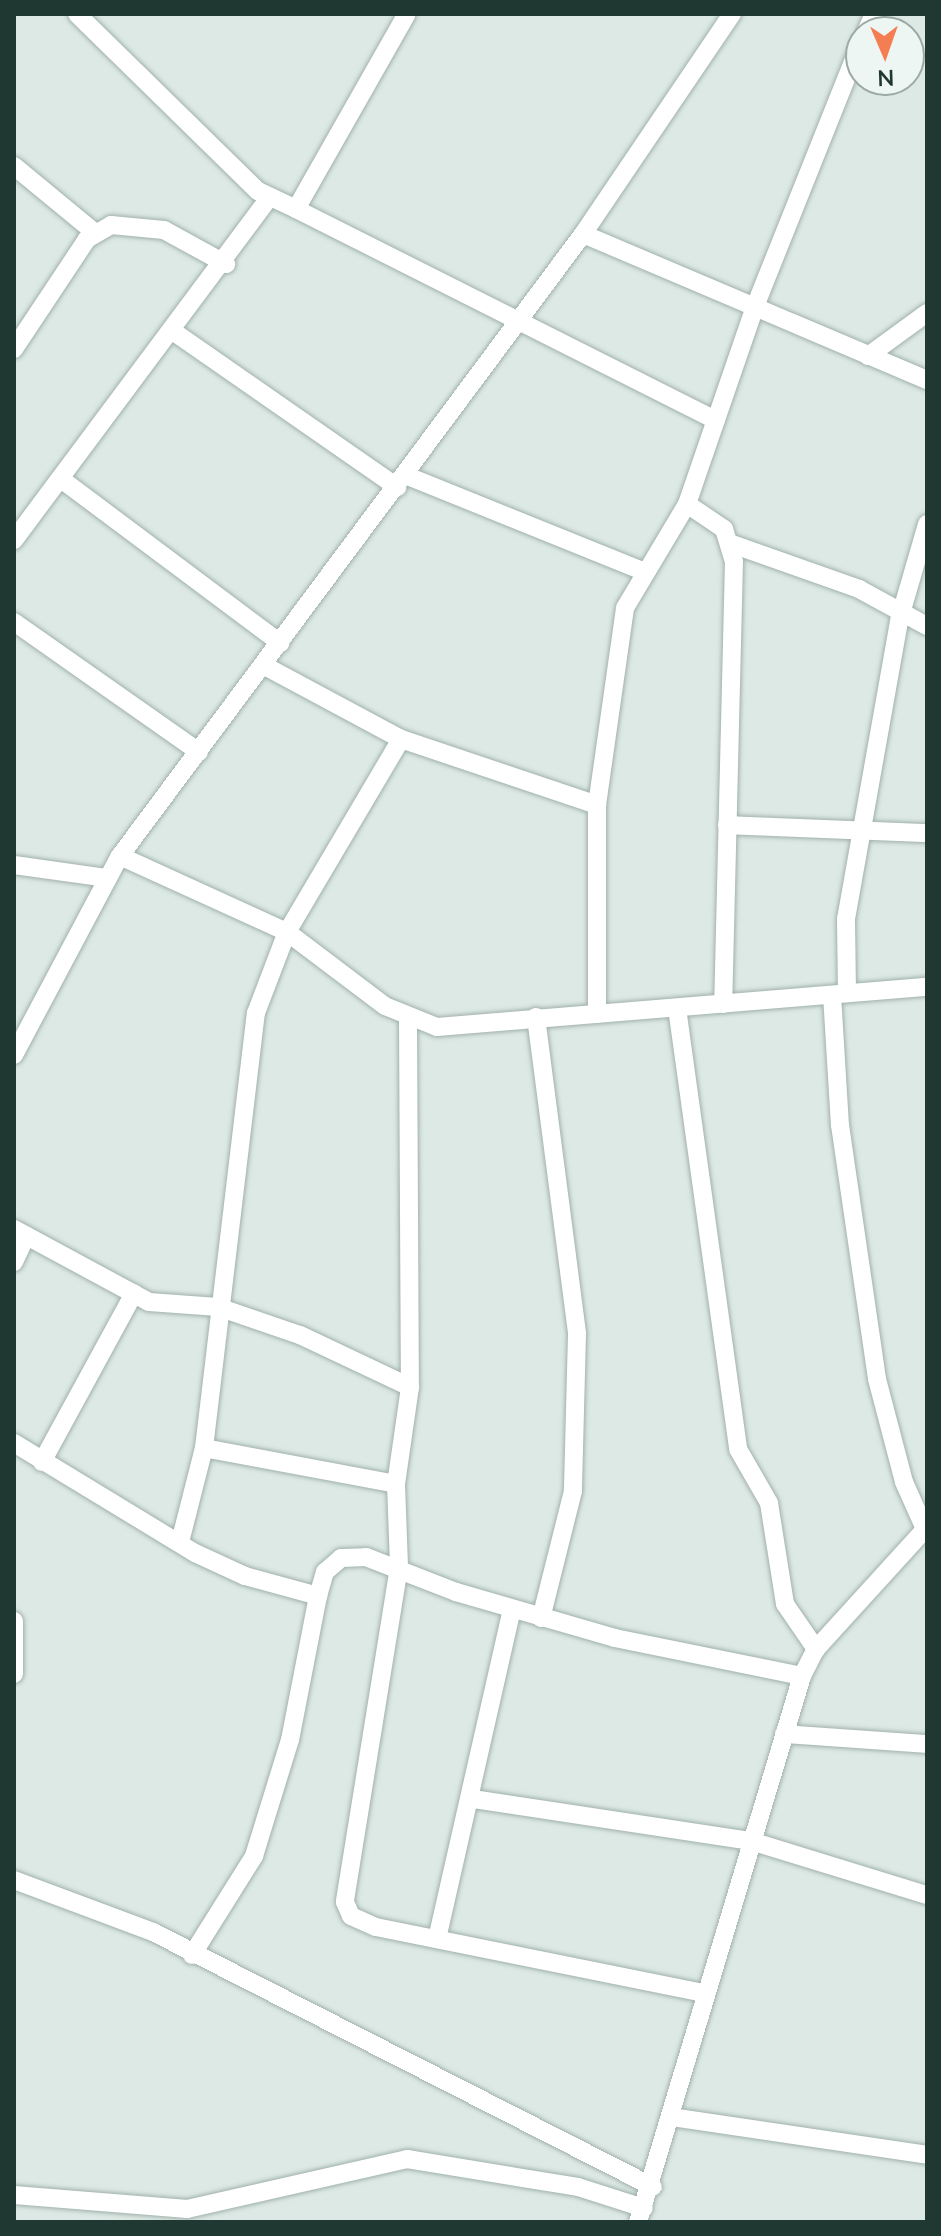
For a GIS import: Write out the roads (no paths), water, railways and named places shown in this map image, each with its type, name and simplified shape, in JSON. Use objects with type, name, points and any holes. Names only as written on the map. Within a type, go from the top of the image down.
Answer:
[{"type":"street","points":[[77,14],[268,199],[296,209],[716,420]]},
{"type":"street","points":[[296,209],[407,14]]},
{"type":"street","points":[[14,1055],[120,856],[583,234],[732,14]]},
{"type":"street","points":[[597,1014],[597,805],[625,608],[687,504],[754,309],[845,82]]},
{"type":"street","points":[[14,166],[94,232]]},
{"type":"street","points":[[14,540],[226,264],[268,199]]},
{"type":"street","points":[[14,349],[94,232],[111,225],[164,230],[226,264]]},
{"type":"street","points":[[583,234],[927,380]]},
{"type":"street","points":[[868,356],[927,313]]},
{"type":"street","points":[[174,332],[401,481],[645,572]]},
{"type":"street","points":[[61,479],[280,643]]},
{"type":"street","points":[[687,504],[724,529],[732,544],[723,1004]]},
{"type":"street","points":[[14,2195],[184,2216],[407,2159],[578,2187],[641,2215],[653,2187],[703,1993],[802,1676],[816,1649],[926,1528],[904,1482],[877,1379],[840,1125],[839,994],[846,919],[865,832],[900,617],[927,524]]},
{"type":"street","points":[[732,544],[859,589],[900,617],[927,626]]},
{"type":"street","points":[[14,622],[199,752]]},
{"type":"street","points":[[263,665],[401,739],[597,805]]},
{"type":"street","points":[[180,1542],[204,1448],[218,1307],[256,1013],[287,932],[401,739]]},
{"type":"street","points":[[727,825],[927,833]]},
{"type":"street","points":[[120,856],[287,932],[408,1020],[437,1027],[927,987]]},
{"type":"street","points":[[14,865],[106,878]]},
{"type":"street","points":[[677,1008],[738,1449],[769,1503],[785,1604],[816,1649]]},
{"type":"street","points":[[536,1017],[577,1334],[571,1512],[541,1618]]},
{"type":"street","points":[[408,1020],[410,1387],[396,1484],[399,1567],[345,1902],[351,1916],[376,1927],[703,1993]]},
{"type":"street","points":[[14,1262],[20,1233],[134,1293],[176,1308],[218,1307],[300,1335],[410,1387]]},
{"type":"street","points":[[42,1462],[134,1293]]},
{"type":"street","points":[[14,1443],[180,1542],[245,1576],[318,1596]]},
{"type":"street","points":[[204,1448],[396,1484]]},
{"type":"street","points":[[192,1955],[254,1856],[290,1740],[325,1572],[341,1558],[399,1567],[541,1618],[802,1676]]},
{"type":"street","points":[[437,1939],[473,1799],[512,1610]]},
{"type":"street","points":[[14,1621],[14,1674]]},
{"type":"street","points":[[784,1734],[927,1744]]},
{"type":"street","points":[[473,1799],[751,1841],[927,1895]]},
{"type":"street","points":[[14,1880],[153,1932],[192,1955],[653,2187]]},
{"type":"street","points":[[671,2117],[927,2155]]}]
